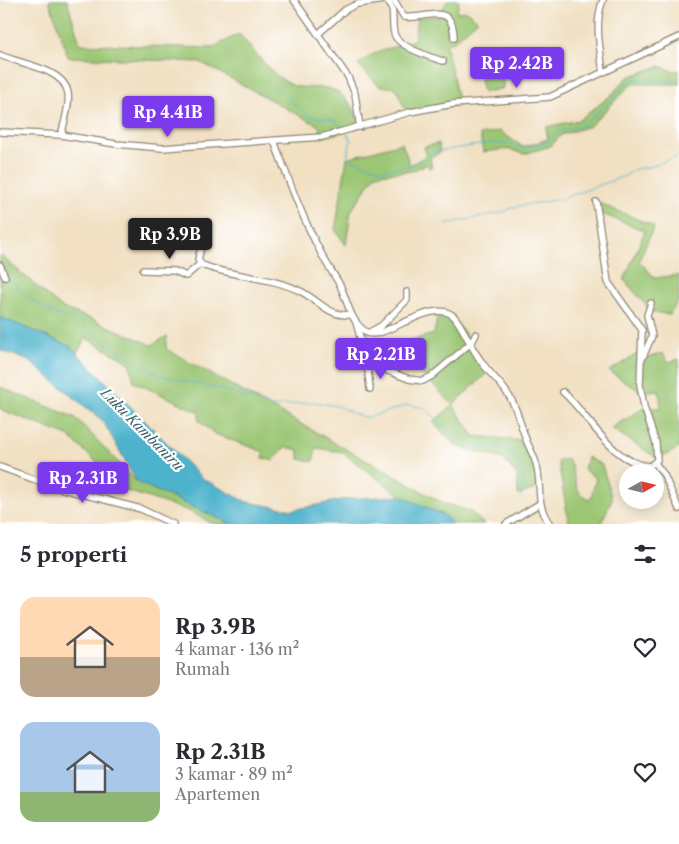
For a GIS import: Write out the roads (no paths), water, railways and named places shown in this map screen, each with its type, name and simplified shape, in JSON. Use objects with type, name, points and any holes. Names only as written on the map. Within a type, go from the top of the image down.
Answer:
[{"type":"street","points":[[294,0],[337,60],[352,85],[360,127]]},
{"type":"street","points":[[318,34],[341,11],[357,4],[386,0],[392,7],[396,39],[424,56],[443,61]]},
{"type":"street","points":[[394,0],[404,18],[434,14],[448,18],[454,28],[454,38]]},
{"type":"street","points":[[603,0],[598,14],[598,30],[603,72]]},
{"type":"street","points":[[0,132],[62,135],[162,148],[274,141],[339,133],[410,112],[453,104],[550,97],[679,37]]},
{"type":"street","points":[[0,55],[47,71],[65,86],[68,96],[62,135]]},
{"type":"street","points":[[274,141],[301,211],[344,295],[353,317],[367,363],[370,388]]},
{"type":"street","points":[[596,202],[608,282],[642,330],[642,395],[656,443],[655,463],[664,475],[679,509]]},
{"type":"street","points":[[200,247],[198,260],[200,264]]},
{"type":"street","points":[[200,264],[218,271],[275,282],[317,300],[330,313],[353,317],[368,333],[380,333],[415,317],[445,312],[455,317],[489,372],[506,391],[519,418],[536,463],[540,491],[539,504],[550,524]]},
{"type":"street","points":[[143,270],[175,271],[186,276],[200,264]]},
{"type":"street","points":[[0,265],[5,277]]},
{"type":"street","points":[[368,333],[382,326],[407,300],[407,292]]},
{"type":"street","points":[[641,361],[652,336],[647,315],[651,303]]},
{"type":"street","points":[[367,363],[409,379],[423,381],[432,376],[470,344],[476,334]]},
{"type":"street","points":[[563,392],[577,405],[608,445],[640,464],[650,466],[655,463]]},
{"type":"street","points":[[0,467],[55,487],[142,509],[172,524]]},
{"type":"street","points":[[506,524],[539,504]]},
{"type":"water","name":"Luku Kambaniru","points":[[0,317],[70,346],[203,479],[247,502],[293,510],[346,499],[401,496],[443,515],[453,524],[231,524],[137,482],[103,421],[29,361],[0,350]]},
{"type":"waterway","points":[[347,133],[351,140],[347,158],[382,170],[410,165],[433,152],[492,143],[510,144],[524,149],[549,141],[557,132],[583,125],[611,101],[629,81],[641,79],[679,81]]},
{"type":"waterway","points":[[275,87],[308,116],[334,120],[345,129]]},
{"type":"waterway","points":[[445,224],[504,212],[513,207],[561,199],[625,176],[635,169],[649,167],[679,156]]},
{"type":"waterway","points":[[7,276],[27,297],[56,315],[76,318],[106,343],[159,375],[231,392],[272,407],[313,402],[337,406],[362,417],[370,417],[408,405],[425,408],[460,441],[475,446],[503,448],[514,454],[521,467],[523,485],[521,497]]}]
